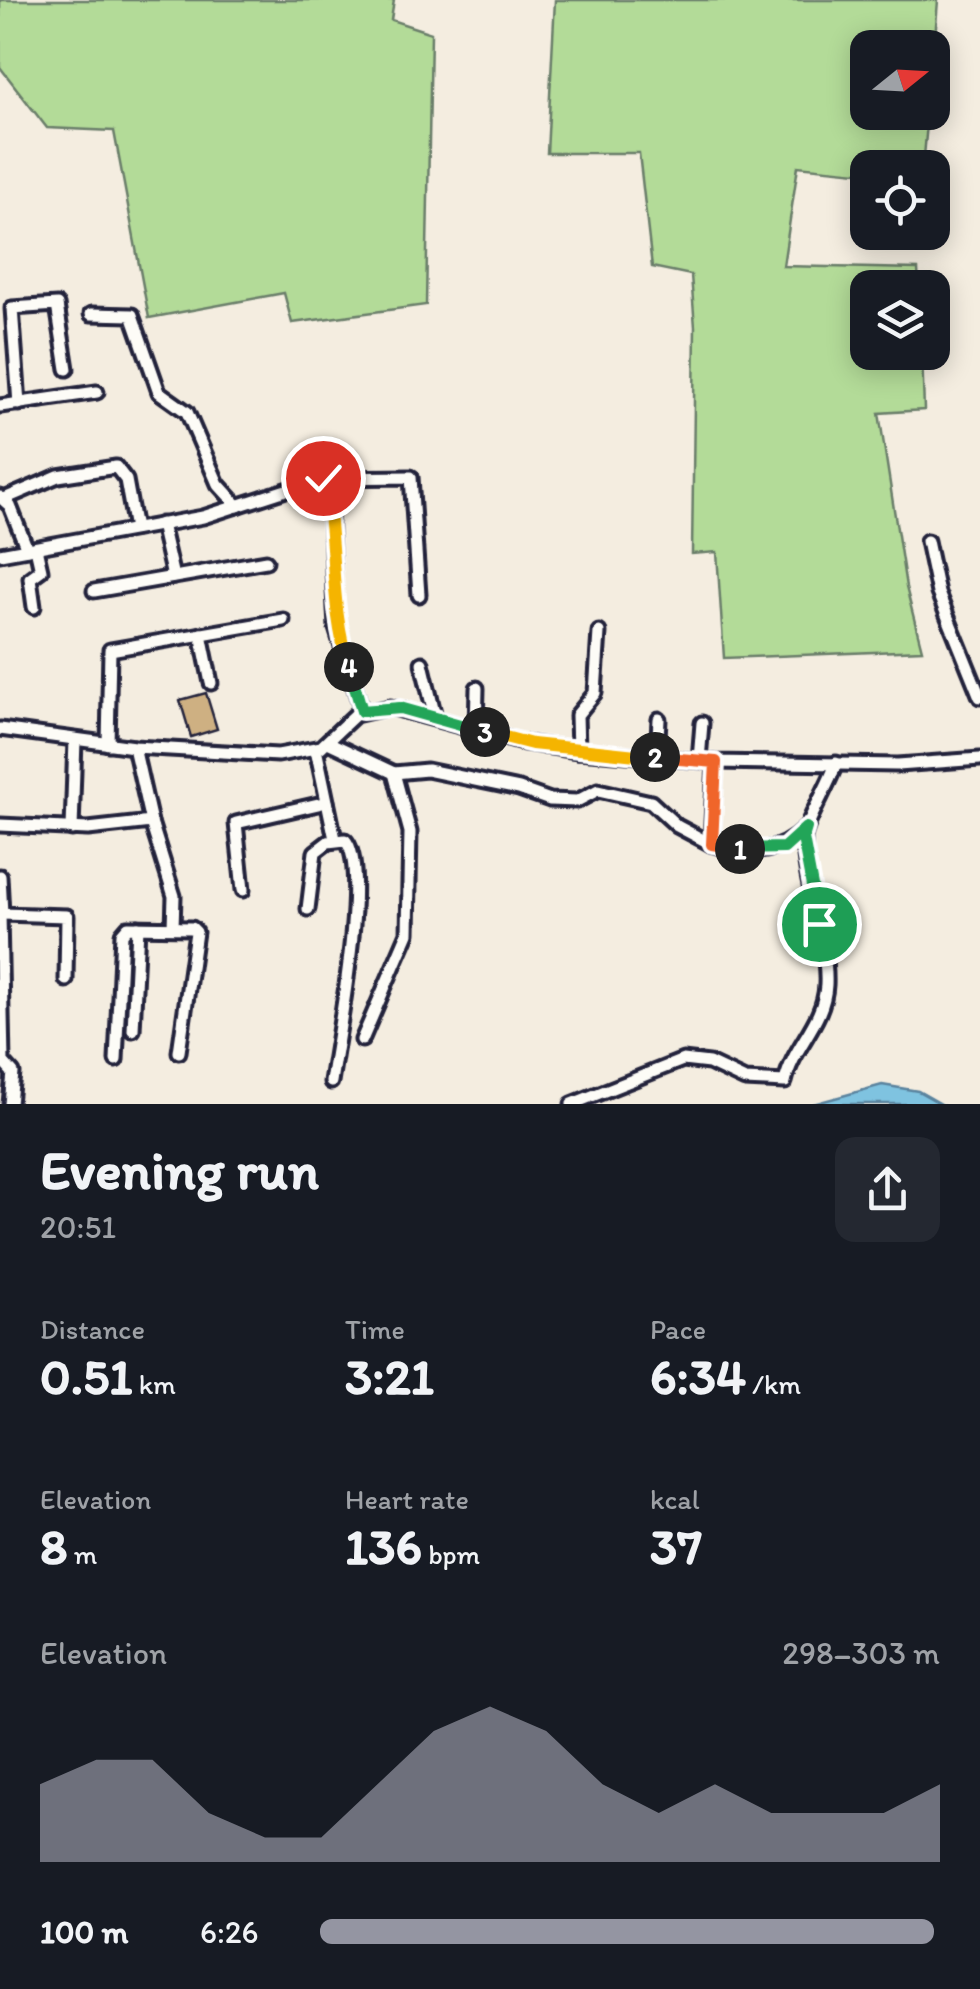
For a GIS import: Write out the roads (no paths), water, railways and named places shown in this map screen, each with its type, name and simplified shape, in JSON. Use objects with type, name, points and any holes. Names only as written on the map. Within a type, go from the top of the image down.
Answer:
[{"type":"street","points":[[19,404],[12,308],[56,305],[66,369]]},
{"type":"street","points":[[90,314],[132,315],[159,392],[186,412],[218,484],[238,506]]},
{"type":"street","points":[[0,406],[97,392]]},
{"type":"street","points":[[34,607],[30,578],[41,570],[2,498],[58,476],[116,467],[126,480],[135,529]]},
{"type":"street","points":[[323,478],[330,513],[336,628],[362,711]]},
{"type":"street","points":[[0,554],[162,524],[238,506],[323,478],[413,478],[419,595]]},
{"type":"street","points":[[162,524],[173,578]]},
{"type":"street","points":[[927,541],[938,593],[980,697]]},
{"type":"street","points":[[94,591],[266,561]]},
{"type":"street","points":[[108,744],[110,650],[283,620]]},
{"type":"street","points":[[578,750],[577,715],[595,692],[599,632]]},
{"type":"street","points":[[201,634],[210,683]]},
{"type":"street","points":[[422,663],[435,717]]},
{"type":"street","points":[[476,730],[477,688]]},
{"type":"street","points":[[0,730],[134,747],[267,756],[316,750],[330,743],[362,711],[400,708],[476,730],[578,750],[657,757],[836,764],[945,764],[980,759]]},
{"type":"street","points":[[657,757],[659,719]]},
{"type":"street","points":[[699,760],[702,724]]},
{"type":"street","points":[[72,829],[75,740]]},
{"type":"street","points":[[330,743],[394,773],[427,770],[520,789],[550,800],[576,801],[598,790],[651,802],[678,826],[712,844],[764,851],[784,848],[806,828]]},
{"type":"street","points":[[134,747],[151,822],[174,896],[174,927]]},
{"type":"street","points":[[316,750],[335,839]]},
{"type":"street","points":[[712,844],[716,762]]},
{"type":"street","points":[[572,1104],[683,1060],[709,1063],[745,1080],[785,1082],[792,1054],[817,1021],[826,985],[803,838],[829,788],[836,764]]},
{"type":"street","points":[[362,1040],[408,933],[410,832],[394,773]]},
{"type":"street","points":[[243,890],[236,823],[328,802]]},
{"type":"street","points":[[0,826],[72,829],[151,822]]},
{"type":"street","points":[[308,909],[315,852],[335,839],[345,840],[353,850],[355,876],[352,948],[331,1082]]},
{"type":"street","points":[[0,876],[3,1062],[12,1073],[10,1104]]},
{"type":"street","points":[[1,914],[66,916],[66,980]]},
{"type":"street","points":[[132,1030],[138,927]]},
{"type":"street","points":[[116,1060],[125,928],[192,928],[198,938],[179,1052]]},
{"type":"water","points":[[882,1085],[918,1091],[941,1104],[813,1104]]}]
